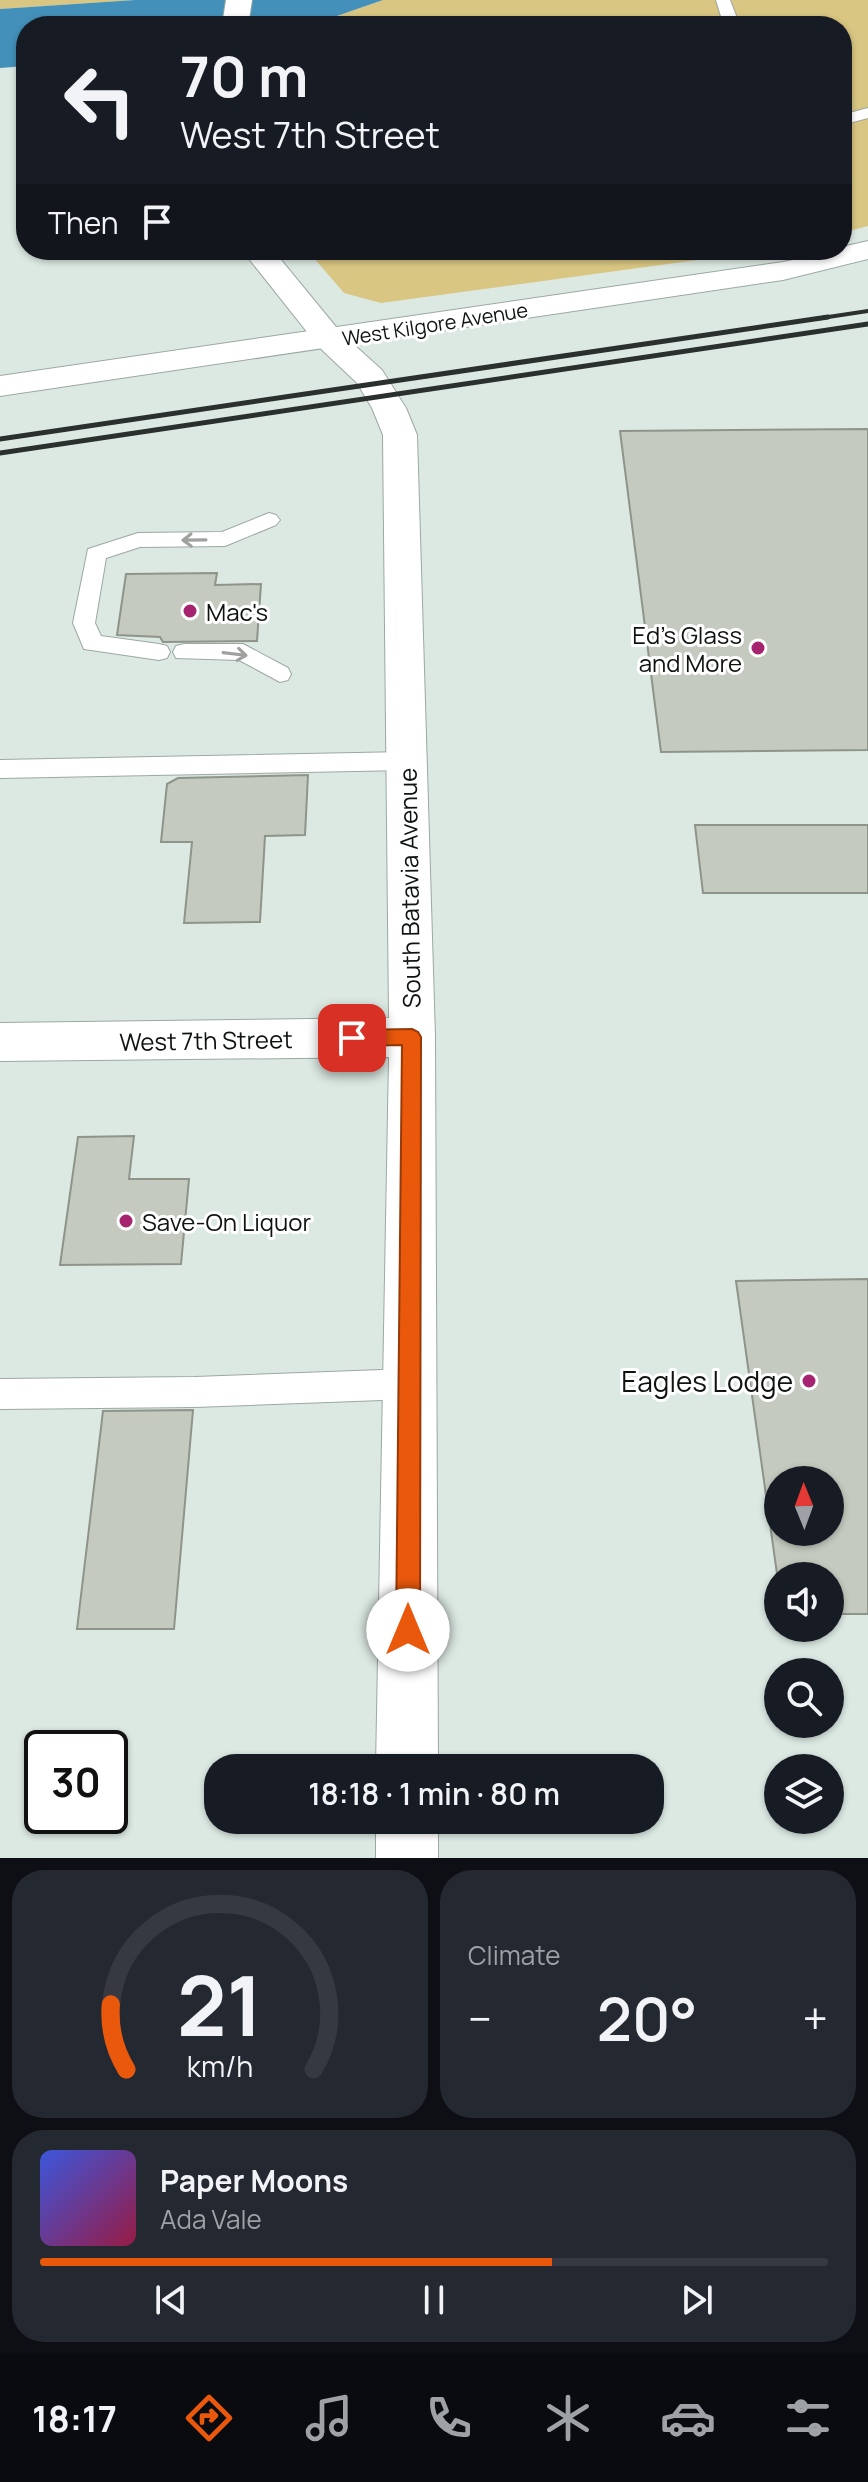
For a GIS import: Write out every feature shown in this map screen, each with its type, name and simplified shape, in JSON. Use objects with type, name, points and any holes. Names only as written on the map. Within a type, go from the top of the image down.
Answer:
[{"type":"street","name":"South Batavia Avenue","points":[[265,260],[330,340],[370,377],[383,396],[400,435],[412,1037],[407,1754]]},
{"type":"street","name":"West Kilgore Avenue","points":[[0,386],[330,340],[783,271],[828,260]]},
{"type":"street","name":"West 7th Street","points":[[0,1042],[412,1037]]},
{"type":"street","points":[[407,1834],[407,1858]]},
{"type":"lane","points":[[159,652],[92,643],[84,623],[96,554],[138,540],[225,539],[269,520]]},
{"type":"lane","points":[[184,652],[243,652],[280,674]]},
{"type":"lane","points":[[0,769],[406,761]]},
{"type":"lane","points":[[0,1394],[195,1392],[409,1384]]},
{"type":"shaded area","points":[[0,0],[135,0],[0,9]]},
{"type":"shaded area","points":[[383,0],[868,0],[868,226],[852,230],[852,16],[337,16]]},
{"type":"shaded area","points":[[316,260],[697,260],[381,303],[344,293]]},
{"type":"water","points":[[135,0],[383,0],[337,16],[16,16],[16,67],[0,68],[0,9]]},
{"type":"building","name":"Ed's Glass and More","points":[[868,429],[868,750],[661,752],[620,431]]},
{"type":"building","name":"Mac's","points":[[217,573],[215,585],[261,584],[257,641],[163,642],[160,637],[117,635],[126,574]]},
{"type":"building","points":[[308,775],[305,835],[265,836],[260,922],[184,923],[192,842],[161,842],[167,784],[178,778]]},
{"type":"building","points":[[695,825],[868,825],[868,893],[703,893]]},
{"type":"building","name":"Save-On Liquor","points":[[134,1136],[129,1179],[189,1179],[181,1264],[60,1265],[78,1137]]},
{"type":"building","name":"Eagles Lodge","points":[[868,1279],[868,1614],[844,1614],[844,1562],[775,1562],[773,1546],[844,1546],[844,1466],[764,1466],[764,1481],[736,1281]]},
{"type":"building","points":[[193,1410],[174,1629],[77,1629],[103,1411]]},
{"type":"railway","points":[[815,319],[868,311]]},
{"type":"railway","points":[[0,439],[828,317]]},
{"type":"railway","points":[[0,453],[868,324]]},
{"type":"place","name":"Mac's","points":[[190,611]]},
{"type":"place","name":"Ed's Glass and More","points":[[758,648]]},
{"type":"place","name":"Save-On Liquor","points":[[126,1221]]},
{"type":"place","name":"Eagles Lodge","points":[[809,1381]]},
{"type":"route","points":[[352,1038],[412,1037],[408,1630]]}]
